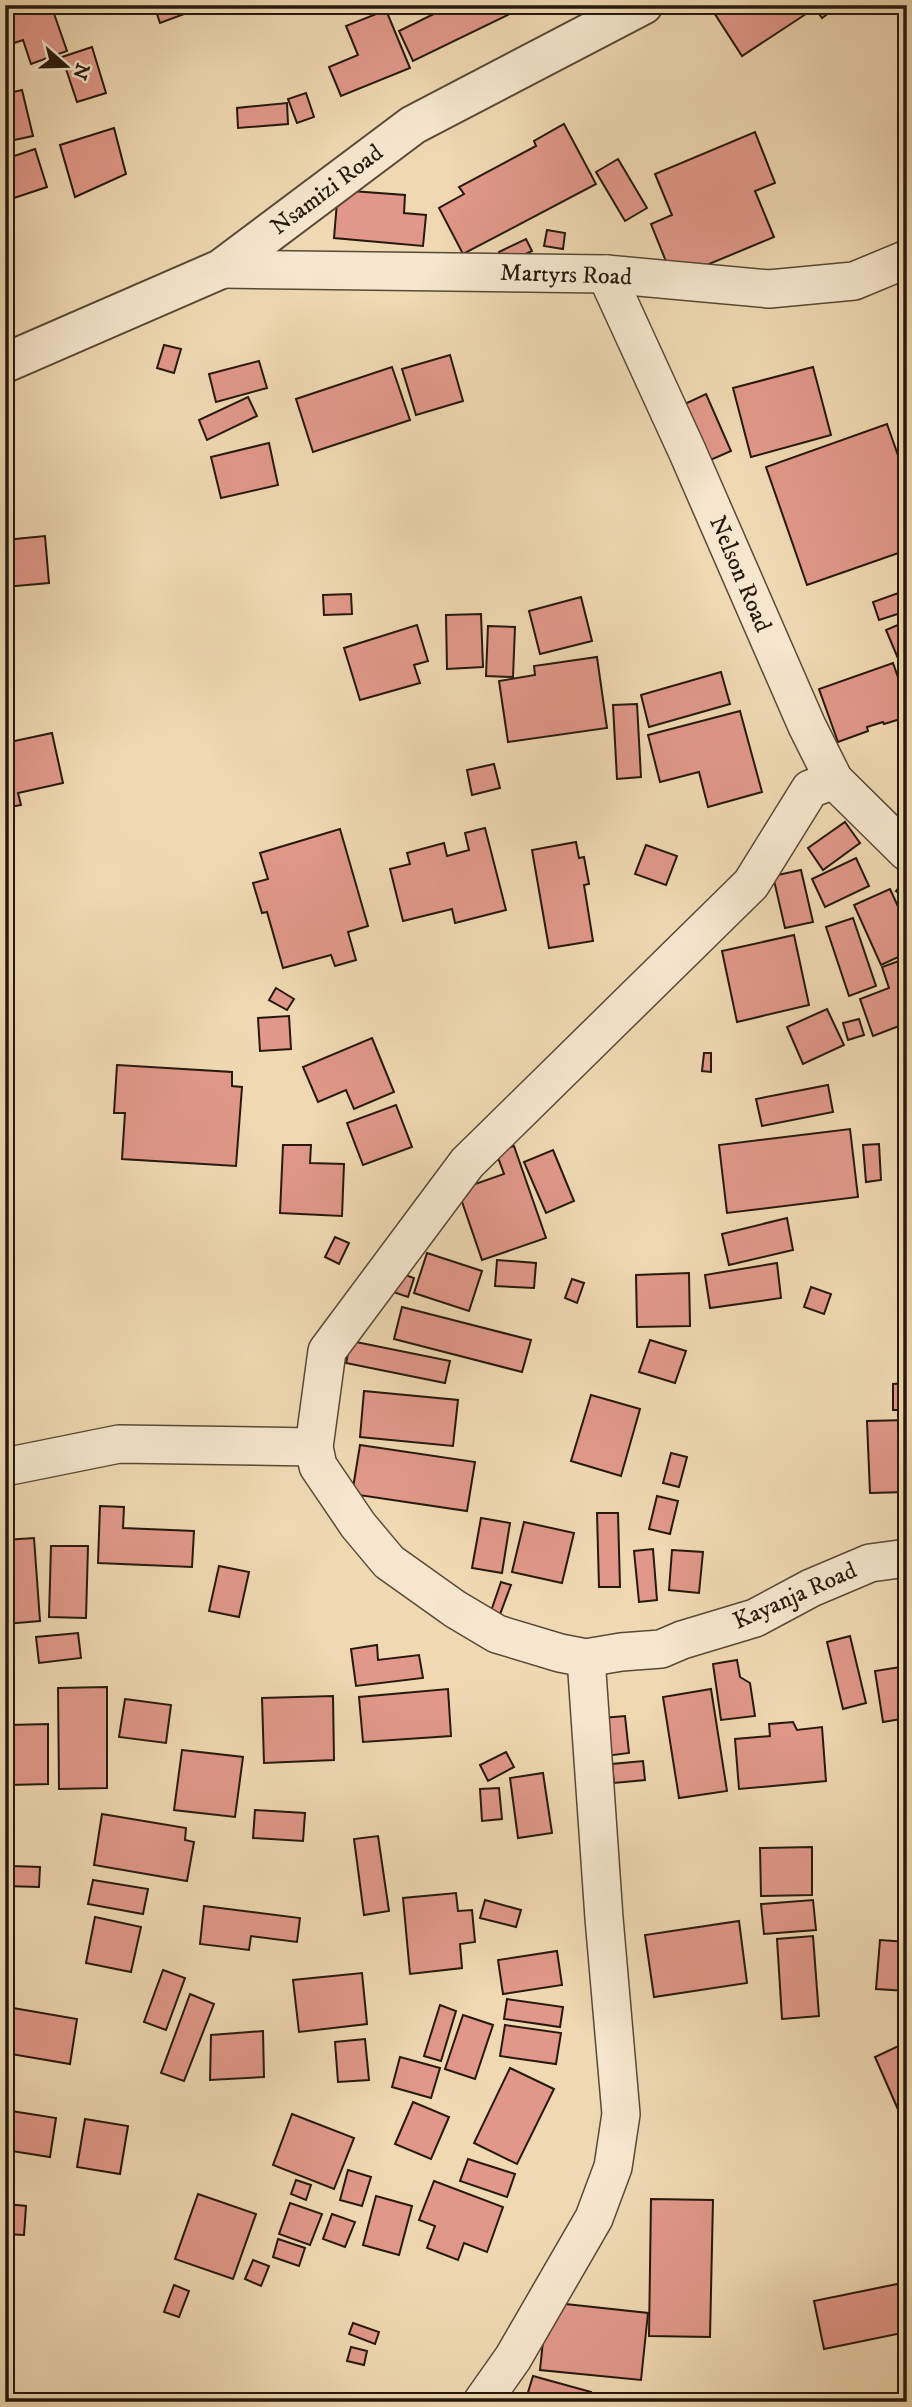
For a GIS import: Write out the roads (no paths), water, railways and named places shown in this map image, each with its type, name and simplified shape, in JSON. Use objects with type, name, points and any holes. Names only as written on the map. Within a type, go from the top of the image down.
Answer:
[{"type":"street","name":"Nsamizi Road","points":[[5,363],[221,269],[413,125],[643,5]]},
{"type":"street","name":"Martyrs Road","points":[[221,269],[606,274],[769,289],[854,281],[907,259]]},
{"type":"street","name":"Nelson Road","points":[[606,274],[688,453],[807,726],[834,780],[907,852]]},
{"type":"street","points":[[5,1467],[119,1444],[314,1447],[327,1351],[467,1163],[751,884],[810,789],[834,780]]},
{"type":"street","name":"Kayanja Road","points":[[314,1447],[318,1466],[358,1525],[389,1562],[455,1609],[497,1634],[586,1658],[661,1649],[755,1618],[811,1588],[870,1563],[907,1558]]},
{"type":"street","points":[[482,2402],[513,2358],[594,2218],[613,2167],[621,2114],[586,1658]]}]
